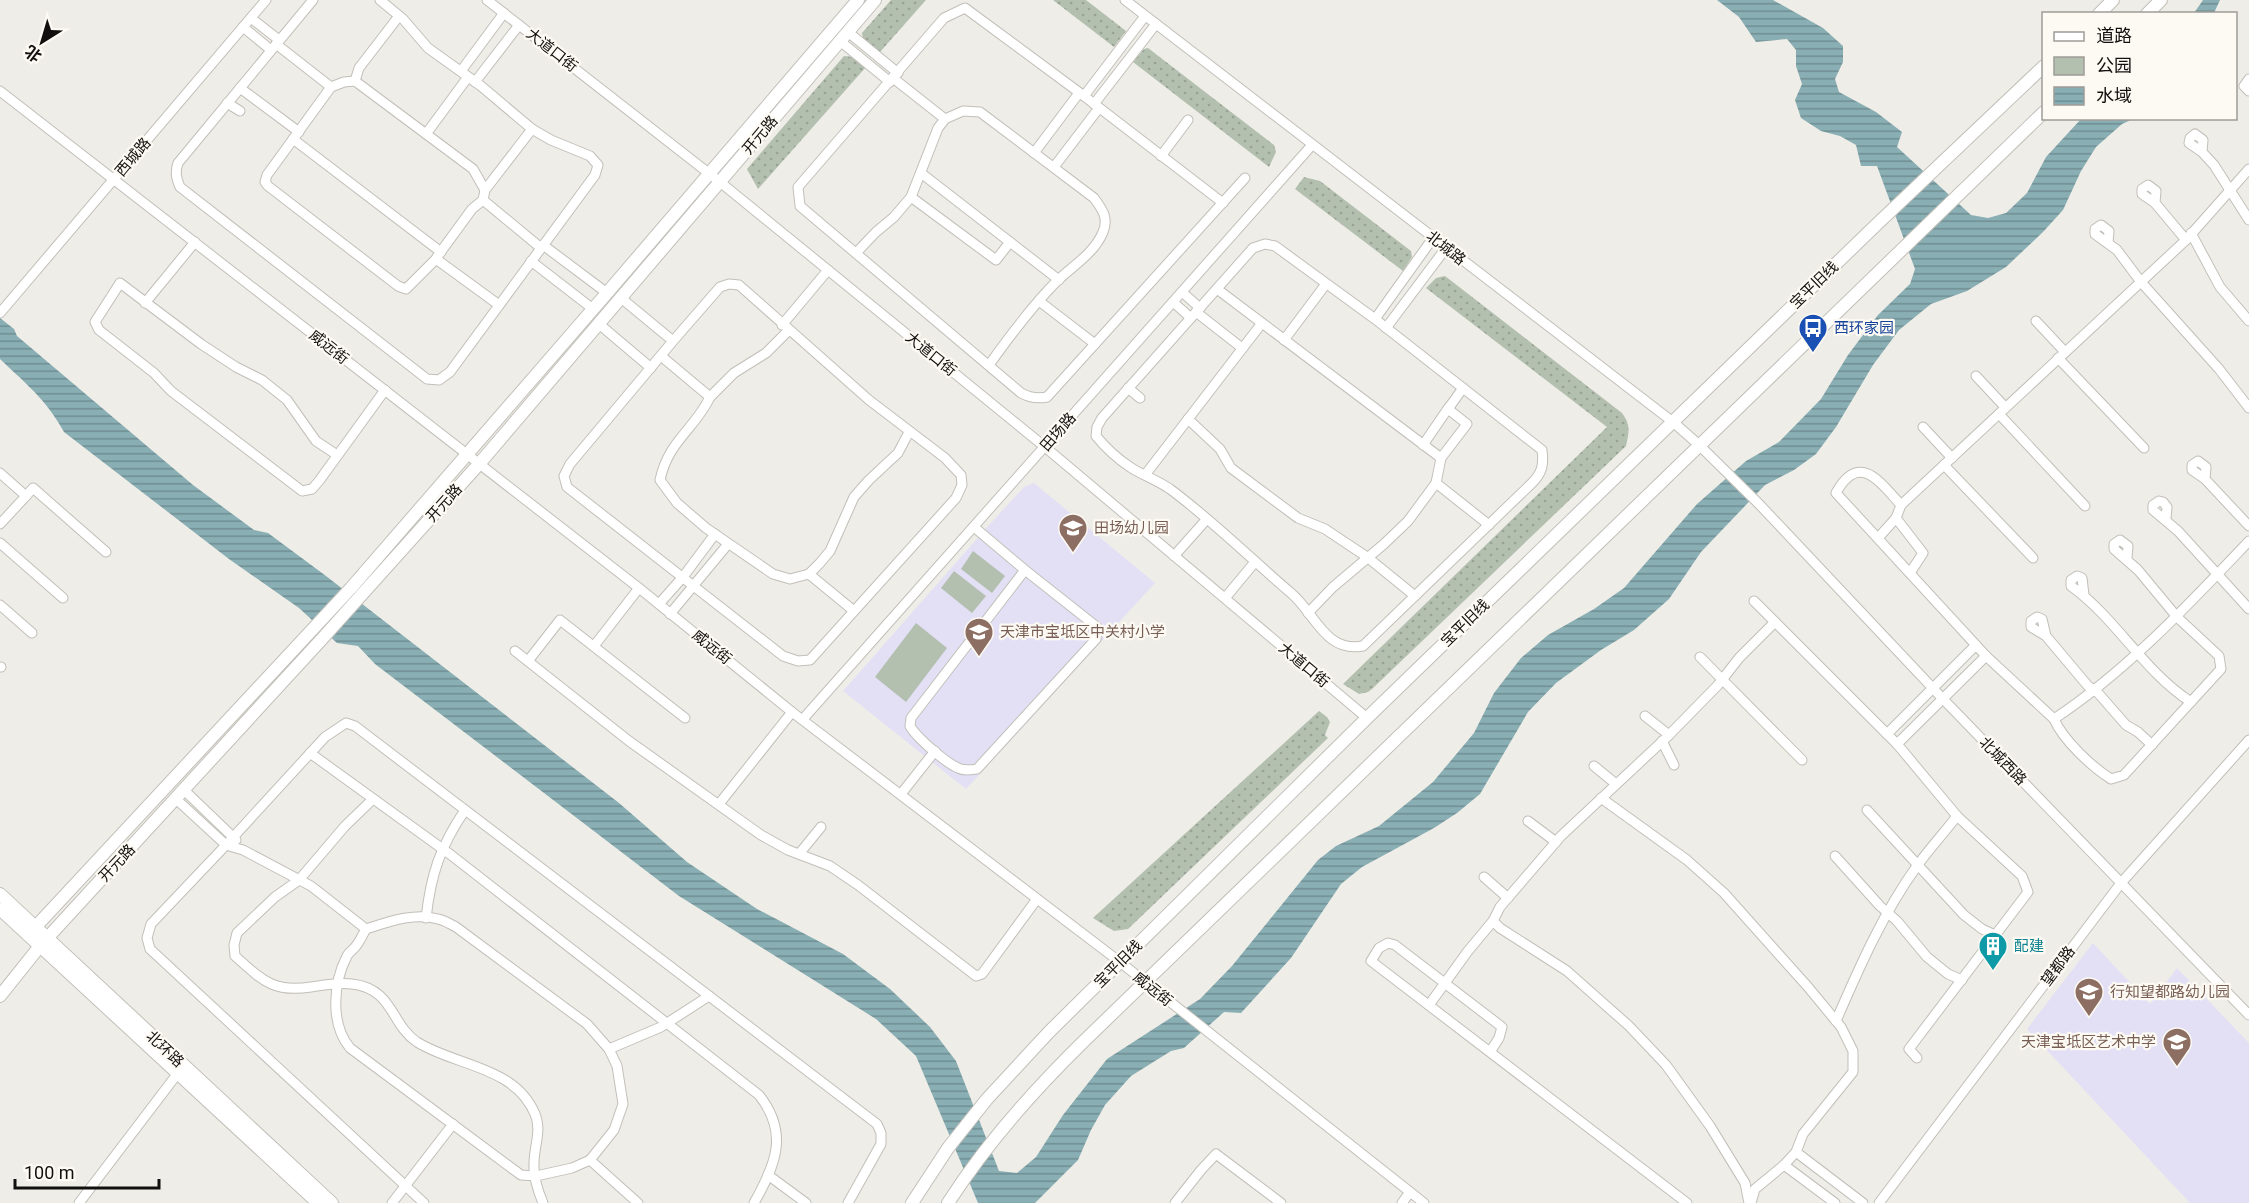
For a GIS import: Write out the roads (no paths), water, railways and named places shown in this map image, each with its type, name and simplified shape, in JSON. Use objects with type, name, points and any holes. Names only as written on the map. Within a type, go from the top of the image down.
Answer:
[{"type":"main road","name":"开元路","points":[[32,931],[311,631],[356,592],[479,464],[621,298],[858,0]]},
{"type":"main road","name":"开元路","points":[[0,996],[44,942],[321,640],[356,592],[468,454],[593,309],[844,37],[875,0]]},
{"type":"main road","points":[[2101,12],[2113,0]]},
{"type":"main road","points":[[2148,12],[2161,0]]},
{"type":"main road","name":"宝平旧线","points":[[912,1203],[948,1148],[987,1098],[1049,1032],[1367,718],[2042,67]]},
{"type":"main road","name":"宝平旧线","points":[[948,1203],[1000,1132],[1048,1076],[2042,113]]},
{"type":"main road","name":"北环路","points":[[0,894],[32,931],[318,1203]]},
{"type":"main road","name":"北环路","points":[[0,909],[32,931]]},
{"type":"main road","name":"北环路","points":[[180,1070],[332,1203]]},
{"type":"street","name":"西城路","points":[[2,311],[266,0]]},
{"type":"street","points":[[313,0],[178,163],[175,172],[180,187],[427,380],[440,380],[450,372],[595,175],[598,165],[590,156],[551,140],[532,129],[428,48],[399,16],[380,0]]},
{"type":"street","name":"大道口街","points":[[487,0],[715,178],[1045,447],[1367,718]]},
{"type":"street","name":"北城路","points":[[1125,0],[1673,422],[1759,504]]},
{"type":"street","points":[[1222,203],[1082,94],[965,8],[944,18],[798,187],[800,206],[1021,393],[1030,398],[1040,399],[1047,397],[1245,178]]},
{"type":"street","points":[[426,134],[468,77],[504,13]]},
{"type":"street","points":[[355,81],[359,68],[399,16]]},
{"type":"street","points":[[1034,153],[1145,16]]},
{"type":"street","points":[[252,18],[275,45]]},
{"type":"street","points":[[1054,167],[1156,24]]},
{"type":"street","points":[[468,77],[519,25]]},
{"type":"street","points":[[243,27],[275,45],[331,87]]},
{"type":"street","points":[[844,37],[945,118]]},
{"type":"street","points":[[2249,79],[2244,86],[2249,91]]},
{"type":"street","points":[[355,81],[331,87],[267,175],[265,182],[398,286],[406,289],[438,255],[472,209],[483,200],[485,190],[532,129]]},
{"type":"street","points":[[355,81],[473,170],[485,190]]},
{"type":"street","points":[[240,88],[499,305]]},
{"type":"street","name":"威远街","points":[[0,91],[639,588],[792,712],[1120,962],[1424,1203]]},
{"type":"street","points":[[228,103],[240,111]]},
{"type":"street","points":[[856,253],[894,217],[910,197],[938,128],[945,118],[963,111],[980,112],[1094,198],[1105,216],[1103,233],[1083,261],[1059,280],[988,365]]},
{"type":"street","points":[[1161,156],[1188,120]]},
{"type":"street","name":"田场路","points":[[803,719],[1312,145]]},
{"type":"street","points":[[2202,152],[2231,189],[2249,220]]},
{"type":"street","points":[[1878,538],[1896,518],[1901,505],[2188,237],[2249,169]]},
{"type":"street","points":[[921,173],[1059,280]]},
{"type":"street","points":[[575,184],[583,190]]},
{"type":"street","points":[[910,197],[996,260],[1010,242]]},
{"type":"street","points":[[483,200],[608,293]]},
{"type":"street","points":[[2155,203],[2188,237],[2220,287],[2249,321]]},
{"type":"street","points":[[1375,319],[1433,238]]},
{"type":"street","points":[[145,303],[195,242]]},
{"type":"street","points":[[2108,243],[2117,250],[2141,282],[2205,353],[2249,408]]},
{"type":"street","points":[[1265,244],[1275,246],[1375,319],[1542,450],[1544,461],[1540,475],[1363,646],[1354,648],[1330,639],[1299,599],[1169,488],[1130,467],[1096,436],[1097,427],[1102,418],[1253,248],[1265,244]]},
{"type":"street","points":[[1386,328],[1446,248]]},
{"type":"street","points":[[531,261],[593,309]]},
{"type":"street","points":[[828,270],[766,353],[734,373],[710,396],[702,413],[685,430],[673,447],[663,467],[660,480],[677,503],[715,534],[773,574],[790,579],[809,574],[830,551],[854,497],[898,453],[909,432]]},
{"type":"street","points":[[337,455],[316,441],[286,400],[262,380],[236,367],[201,344],[120,283],[95,322],[99,330],[154,373],[171,391],[302,491],[312,489],[385,390]]},
{"type":"street","points":[[729,284],[739,285],[785,328],[909,432],[945,458],[961,475],[962,485],[956,498],[810,660],[798,661],[783,656],[567,487],[564,476],[570,464],[673,341],[720,287],[729,284]]},
{"type":"street","points":[[1284,340],[1326,284]]},
{"type":"street","points":[[1217,289],[1441,458]]},
{"type":"street","points":[[1182,292],[1196,313]]},
{"type":"street","points":[[621,298],[673,341]]},
{"type":"street","points":[[1040,301],[1095,344]]},
{"type":"street","points":[[1173,302],[1196,313],[1242,348]]},
{"type":"street","points":[[2036,321],[2061,355],[2144,448]]},
{"type":"street","points":[[1145,475],[1262,323]]},
{"type":"street","points":[[599,324],[651,368]]},
{"type":"street","points":[[661,356],[710,396]]},
{"type":"street","points":[[1976,376],[2002,411],[2085,506]]},
{"type":"street","points":[[1128,388],[1140,398]]},
{"type":"street","points":[[1423,445],[1463,388]]},
{"type":"street","points":[[1308,613],[1333,587],[1408,521],[1436,483],[1441,458],[1467,424],[1448,409],[1449,407]]},
{"type":"street","points":[[1188,419],[1220,449],[1232,468],[1298,518],[1325,529],[1367,557],[1415,596]]},
{"type":"street","points":[[1923,428],[1952,458]]},
{"type":"street","points":[[1944,465],[2033,558]]},
{"type":"street","points":[[1901,505],[1882,484],[1864,471],[1854,472],[1842,483],[1836,493],[1986,656],[2054,719],[2058,728],[2096,770],[2111,779],[2124,775],[2221,669],[2219,656],[2177,617],[2127,558]]},
{"type":"street","points":[[0,473],[26,496]]},
{"type":"street","points":[[2205,479],[2249,526]]},
{"type":"street","points":[[1436,483],[1489,525]]},
{"type":"street","points":[[0,525],[33,488],[106,552]]},
{"type":"street","name":"北城西路","points":[[1759,504],[1943,699],[2249,1015]]},
{"type":"street","points":[[1896,518],[1923,554],[1910,573]]},
{"type":"street","points":[[2166,519],[2249,609]]},
{"type":"street","points":[[1174,556],[1206,520]]},
{"type":"street","points":[[974,527],[1097,627],[1096,639],[977,769],[967,771],[957,768],[915,735],[910,726],[911,718],[1025,570]]},
{"type":"street","points":[[659,604],[683,577],[715,534]]},
{"type":"street","points":[[2054,719],[2094,691],[2177,617],[2249,541]]},
{"type":"street","points":[[0,543],[63,598]]},
{"type":"street","points":[[670,614],[728,543]]},
{"type":"street","points":[[1225,598],[1255,562]]},
{"type":"street","points":[[809,574],[854,611]]},
{"type":"street","points":[[594,646],[639,588]]},
{"type":"street","points":[[2084,595],[2166,684],[2191,702]]},
{"type":"street","points":[[1754,601],[1898,744],[1957,816],[2022,876],[2028,892],[1909,1049],[1917,1058]]},
{"type":"street","points":[[0,605],[32,633]]},
{"type":"street","points":[[528,661],[560,620],[685,718]]},
{"type":"street","points":[[1429,1005],[1493,921],[1500,907],[1556,842],[1666,738],[1775,622]]},
{"type":"street","points":[[2046,636],[2127,725],[2152,745]]},
{"type":"street","points":[[1887,735],[1976,645]]},
{"type":"street","points":[[515,651],[629,741],[760,835],[830,866],[975,976],[982,974],[1037,899]]},
{"type":"street","points":[[1898,744],[1986,656]]},
{"type":"street","points":[[1700,657],[1802,760]]},
{"type":"street","points":[[719,804],[792,712]]},
{"type":"street","points":[[1645,716],[1666,738],[1674,765]]},
{"type":"street","points":[[424,1203],[150,949],[147,938],[151,924],[324,738],[346,723],[355,726],[877,1124],[881,1133],[881,1144],[848,1203]]},
{"type":"street","name":"望都路","points":[[1879,1203],[2121,883],[2249,740]]},
{"type":"street","points":[[901,794],[935,751]]},
{"type":"street","points":[[310,753],[443,849],[759,1095],[768,1106],[775,1123],[778,1142],[774,1160],[754,1203]]},
{"type":"street","points":[[1594,766],[1616,784]]},
{"type":"street","points":[[180,795],[234,837],[243,850]]},
{"type":"street","points":[[180,795],[226,845],[243,850],[311,886],[366,929]]},
{"type":"street","points":[[1601,798],[1687,860],[1724,893],[1773,945],[1836,1021],[1853,1051],[1853,1072],[1803,1134],[1796,1152],[1755,1189],[1750,1203]]},
{"type":"street","points":[[374,799],[345,826],[298,880],[275,897],[237,933],[234,945],[235,956],[276,987],[285,989],[338,983],[353,984],[381,996],[391,1006],[398,1021],[408,1034],[417,1041],[447,1056],[474,1064],[492,1073],[524,1096],[535,1114],[538,1132],[534,1164],[543,1203]]},
{"type":"street","points":[[426,918],[434,868],[450,831],[465,810]]},
{"type":"street","points":[[1867,810],[1964,915],[1995,935]]},
{"type":"street","points":[[1836,1021],[1862,961],[1888,912],[1918,864],[1957,816]]},
{"type":"street","points":[[1528,820],[1556,842]]},
{"type":"street","points":[[799,854],[821,827]]},
{"type":"street","points":[[1835,856],[1927,957],[1948,974],[1962,980]]},
{"type":"street","points":[[1484,877],[1508,898]]},
{"type":"street","points":[[426,918],[438,918],[456,927],[587,1024],[609,1049],[617,1066],[623,1104],[614,1130],[591,1160],[572,1168],[536,1176],[521,1175],[346,1043],[338,1019],[335,996],[348,954],[356,946],[366,929],[397,920],[426,918]]},
{"type":"street","points":[[1493,921],[1500,928],[1567,971],[1629,1026],[1666,1065],[1710,1126],[1745,1183],[1750,1203]]},
{"type":"street","points":[[1490,1052],[1499,1038],[1502,1027],[1395,945],[1388,943],[1374,954],[1371,961],[1687,1203]]},
{"type":"street","points":[[609,1049],[668,1023],[709,996]]},
{"type":"street","points":[[79,1203],[180,1070]]},
{"type":"street","points":[[392,1203],[453,1125]]},
{"type":"street","points":[[1796,1152],[1863,1203]]},
{"type":"street","points":[[1175,1203],[1216,1154],[1281,1203]]},
{"type":"street","points":[[591,1160],[638,1203]]},
{"type":"street","points":[[1784,1165],[1835,1203]]},
{"type":"street","points":[[768,1175],[806,1203]]},
{"type":"street","points":[[1402,1203],[1410,1192]]},
{"type":"water","points":[[1717,0],[1773,0],[1823,28],[1843,46],[1843,62],[1835,79],[1839,92],[1876,112],[1902,132],[1897,147],[1971,215],[1988,218],[2006,213],[2027,193],[2046,157],[2080,120],[2131,120],[2122,124],[2096,147],[2081,171],[2063,210],[2006,267],[1967,291],[1931,304],[1899,330],[1873,365],[1836,427],[1816,454],[1794,470],[1765,485],[1701,552],[1669,599],[1634,630],[1601,650],[1556,683],[1528,712],[1480,794],[1434,828],[1362,867],[1341,884],[1291,958],[1241,1013],[1224,1012],[1184,1048],[1171,1051],[1131,1076],[1105,1105],[1078,1160],[1035,1203],[978,1203],[916,1056],[876,1019],[679,896],[375,664],[358,646],[337,643],[299,608],[229,559],[64,432],[43,401],[0,359],[0,318],[14,329],[17,336],[193,485],[254,530],[268,533],[326,576],[619,803],[687,862],[757,909],[843,954],[890,989],[930,1027],[956,1061],[999,1171],[1017,1173],[1036,1157],[1063,1115],[1107,1059],[1200,999],[1232,966],[1318,860],[1336,846],[1379,826],[1433,782],[1474,733],[1494,693],[1521,658],[1548,635],[1594,609],[1624,588],[1697,504],[1746,461],[1779,442],[1821,399],[1848,355],[1878,315],[1910,284],[1915,269],[1877,166],[1861,166],[1856,145],[1840,136],[1821,131],[1801,118],[1795,100],[1802,84],[1796,66],[1796,50],[1787,39],[1756,42],[1739,17]]},
{"type":"water","points":[[2203,0],[2220,0],[2214,12],[2195,12]]},
{"type":"place","name":"西环家园","points":[[1813,354]]},
{"type":"place","name":"田场幼儿园","points":[[1073,554]]},
{"type":"place","name":"天津市宝坻区中关村小学","points":[[979,658]]},
{"type":"place","name":"配建","points":[[1993,972]]},
{"type":"place","name":"行知望都路幼儿园","points":[[2089,1018]]},
{"type":"place","name":"天津宝坻区艺术中学","points":[[2177,1068]]}]
